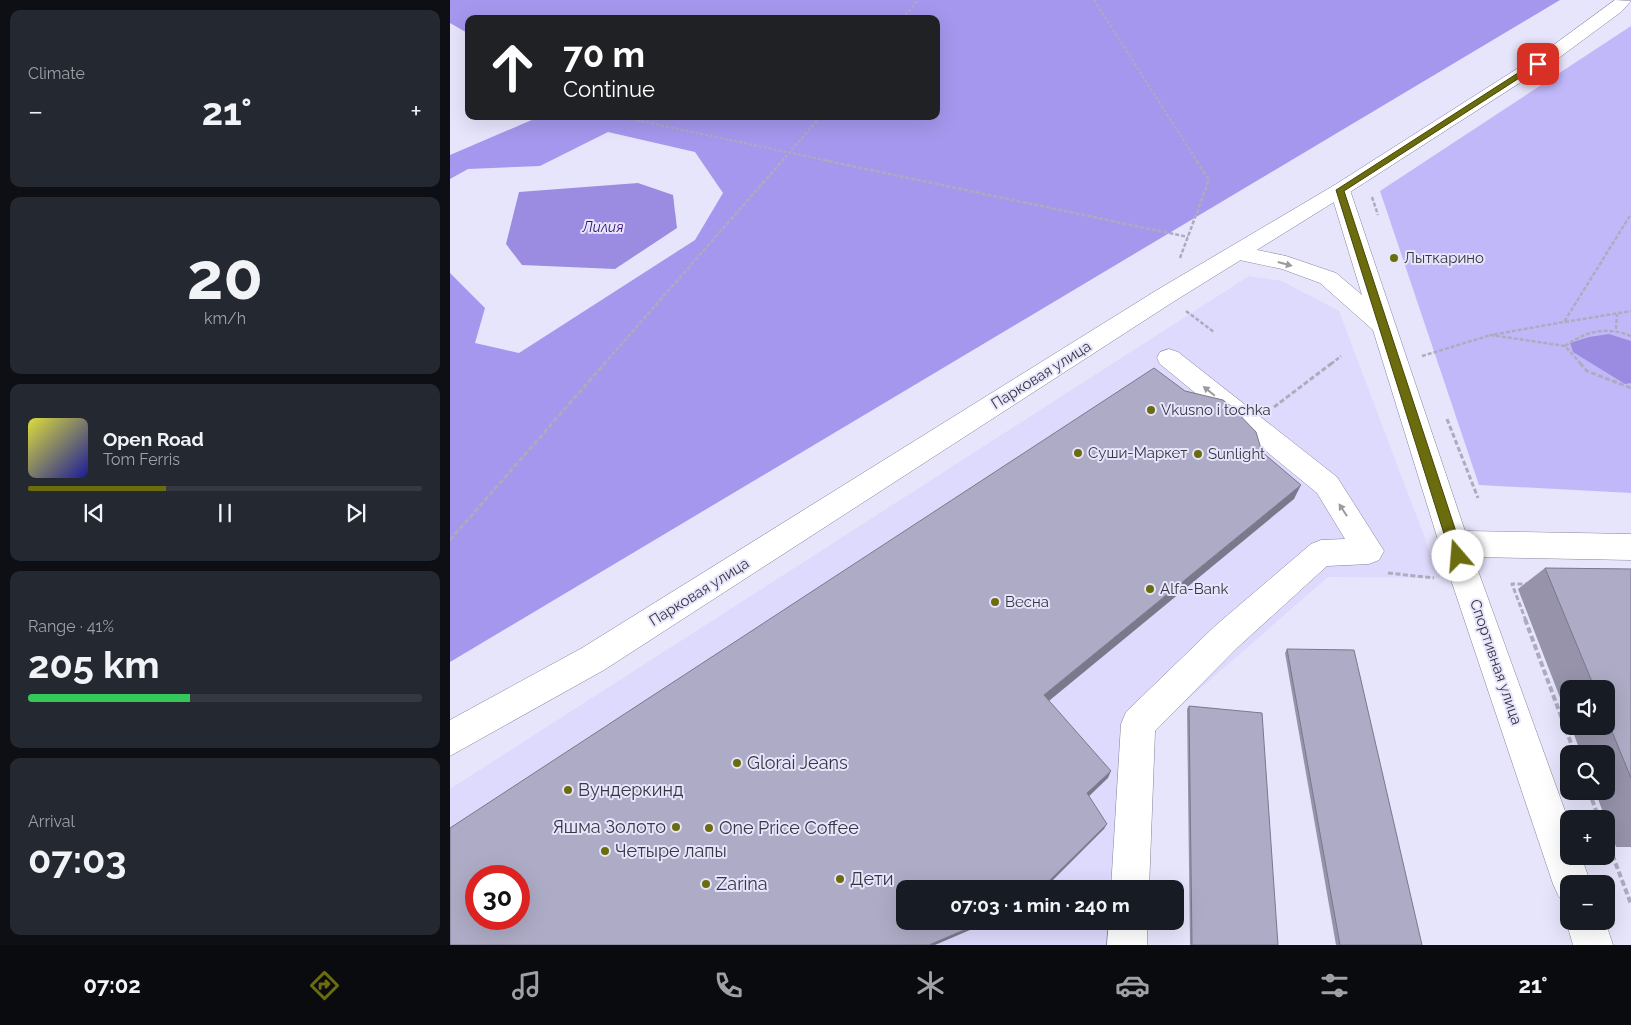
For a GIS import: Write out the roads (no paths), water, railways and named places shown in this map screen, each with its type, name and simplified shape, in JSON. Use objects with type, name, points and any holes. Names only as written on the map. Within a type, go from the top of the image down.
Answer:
[{"type":"main road","name":"Парковая улица","points":[[450,738],[593,659],[1165,296],[1340,190],[1554,53],[1615,10],[1624,0]]},
{"type":"main road","name":"Спортивная улица","points":[[1340,190],[1454,544],[1569,875]]},
{"type":"main road","points":[[1238,253],[1286,263],[1328,278],[1383,325]]},
{"type":"main road","points":[[1130,880],[1138,724],[1226,637],[1321,553],[1375,561],[1326,485],[1169,358]]},
{"type":"main road","points":[[1454,544],[1631,547]]},
{"type":"main road","points":[[1127,945],[1128,930]]},
{"type":"main road","points":[[1588,930],[1593,945]]},
{"type":"water","name":"Лилия","points":[[638,183],[673,195],[677,228],[615,269],[522,265],[506,244],[519,192]]},
{"type":"water","points":[[1609,334],[1631,341],[1631,383],[1625,384],[1573,352],[1570,343],[1589,337]]},
{"type":"place","name":"Лыткарино","points":[[1394,258]]},
{"type":"place","name":"Vkusno i tochka","points":[[1151,410]]},
{"type":"place","name":"Суши-Маркет","points":[[1078,453]]},
{"type":"place","name":"Sunlight","points":[[1198,454]]},
{"type":"place","name":"Alfa-Bank","points":[[1150,589]]},
{"type":"place","name":"Весна","points":[[995,602]]},
{"type":"place","name":"Glorai Jeans","points":[[737,763]]},
{"type":"place","name":"Вундеркинд","points":[[568,790]]},
{"type":"place","name":"Яшма Золото","points":[[676,827]]},
{"type":"place","name":"One Price Coffee","points":[[709,828]]},
{"type":"place","name":"Четыре лапы","points":[[605,851]]},
{"type":"place","name":"Дети","points":[[840,879]]},
{"type":"place","name":"Zarina","points":[[706,884]]}]
